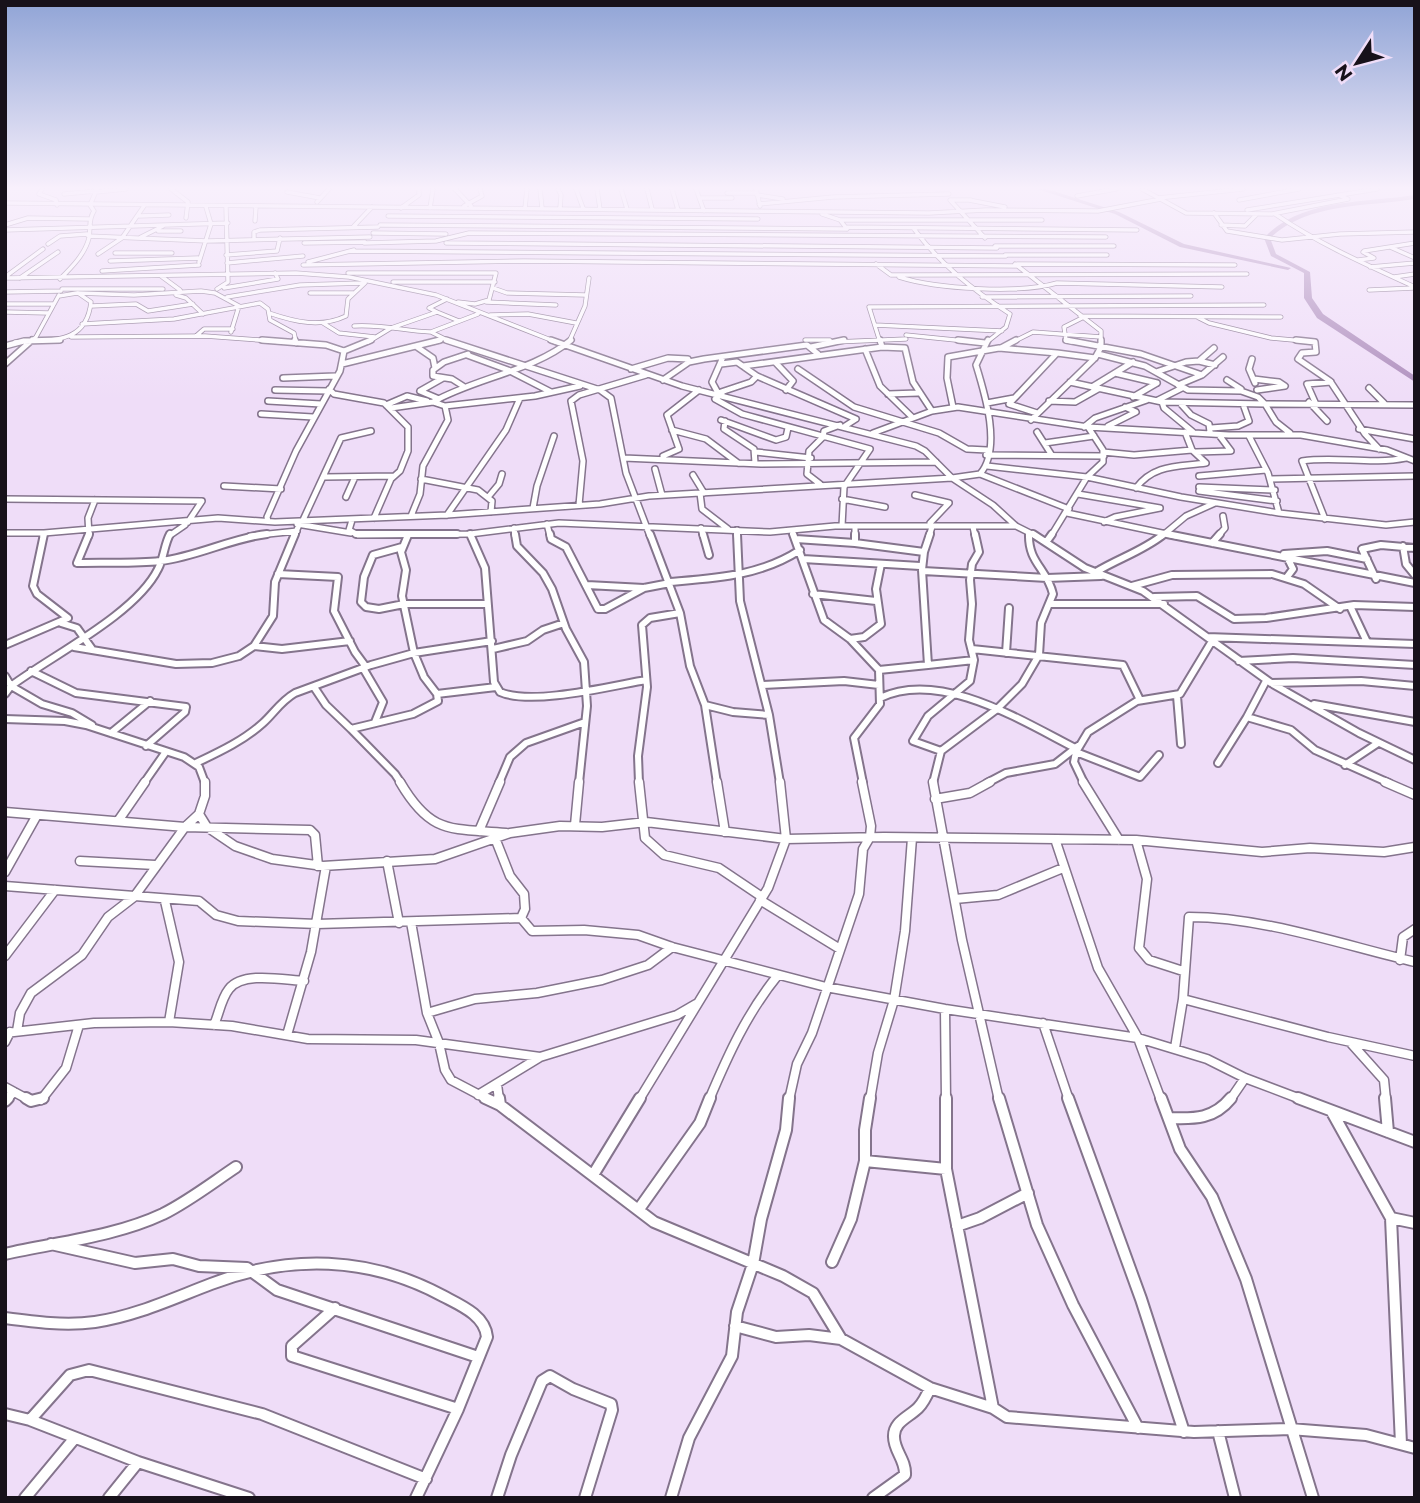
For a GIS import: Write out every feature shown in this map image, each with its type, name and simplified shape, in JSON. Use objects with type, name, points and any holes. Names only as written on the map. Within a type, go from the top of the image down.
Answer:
[{"type":"street","points":[[5,278],[30,259]]},
{"type":"street","points":[[20,279],[48,259]]},
{"type":"street","points":[[60,279],[78,259]]},
{"type":"street","points":[[96,278],[110,261],[165,259]]},
{"type":"street","points":[[193,275],[199,265],[198,259]]},
{"type":"street","points":[[217,289],[228,282],[227,259]]},
{"type":"street","points":[[227,263],[269,259]]},
{"type":"street","points":[[303,259],[303,264]]},
{"type":"street","points":[[296,273],[303,264],[321,259]]},
{"type":"street","points":[[433,272],[440,259]]},
{"type":"street","points":[[808,259],[816,265]]},
{"type":"street","points":[[874,259],[889,274],[896,275],[1247,274]]},
{"type":"street","points":[[940,259],[981,297],[1010,314],[1002,331],[985,343],[976,365],[991,412],[987,466],[980,474]]},
{"type":"street","points":[[1009,259],[1101,331],[1101,346],[1096,356],[1031,420]]},
{"type":"street","points":[[1353,259],[1415,287]]},
{"type":"street","points":[[1357,261],[1368,259]]},
{"type":"street","points":[[1369,267],[1415,260]]},
{"type":"street","points":[[303,264],[580,262],[945,266],[1235,265]]},
{"type":"street","points":[[346,274],[348,264]]},
{"type":"street","points":[[102,271],[199,265]]},
{"type":"street","points":[[1100,265],[1111,274]]},
{"type":"street","points":[[5,278],[68,279],[226,273],[493,272],[496,273],[494,285],[485,302]]},
{"type":"street","points":[[275,273],[278,279]]},
{"type":"street","points":[[346,274],[374,282]]},
{"type":"street","points":[[1394,278],[1415,274]]},
{"type":"street","points":[[896,275],[925,284],[1222,287]]},
{"type":"street","points":[[161,276],[179,290]]},
{"type":"street","points":[[389,407],[435,401],[463,386],[522,365],[570,342],[585,306],[589,278]]},
{"type":"street","points":[[5,364],[31,342],[68,279]]},
{"type":"street","points":[[206,292],[278,279],[292,286]]},
{"type":"street","points":[[389,282],[469,304],[485,302],[556,305]]},
{"type":"street","points":[[5,292],[179,290],[227,297],[292,286],[389,282],[494,285],[507,293],[585,295]]},
{"type":"street","points":[[269,313],[293,321],[331,323],[346,316],[348,299],[366,283]]},
{"type":"street","points":[[1369,290],[1415,287]]},
{"type":"street","points":[[160,293],[179,290]]},
{"type":"street","points":[[60,292],[160,293],[184,296],[203,313]]},
{"type":"street","points":[[71,337],[82,324],[91,306],[91,302],[78,293]]},
{"type":"street","points":[[310,293],[354,293]]},
{"type":"street","points":[[981,297],[1191,296]]},
{"type":"street","points":[[227,297],[239,306]]},
{"type":"street","points":[[459,321],[429,308],[448,300],[478,314],[495,318]]},
{"type":"street","points":[[5,304],[54,304]]},
{"type":"street","points":[[91,306],[136,304],[148,312],[193,304]]},
{"type":"street","points":[[82,324],[146,322],[263,304],[270,320],[294,333],[296,343]]},
{"type":"street","points":[[882,347],[869,307],[1264,305]]},
{"type":"street","points":[[225,338],[233,329],[239,306]]},
{"type":"street","points":[[464,308],[663,380],[843,425],[921,448],[953,478],[993,505],[1016,526],[1047,541],[1096,572],[1154,597],[1268,682],[1378,743],[1415,760]]},
{"type":"street","points":[[5,312],[49,313]]},
{"type":"street","points":[[146,322],[148,312]]},
{"type":"street","points":[[5,340],[55,342],[71,337],[114,339],[196,336],[326,345],[344,351],[362,346],[391,328],[438,312]]},
{"type":"street","points":[[354,326],[373,324],[431,332],[478,314]]},
{"type":"street","points":[[489,315],[528,314],[576,323]]},
{"type":"street","points":[[1202,375],[1151,357],[1068,342],[1065,336],[1066,324],[1081,317],[1281,317]]},
{"type":"street","points":[[1197,317],[1209,323],[1271,338],[1315,342],[1316,352],[1302,353],[1298,358],[1304,365],[1324,375],[1331,382],[1346,403],[1359,429],[1380,449]]},
{"type":"street","points":[[323,322],[339,333],[375,337]]},
{"type":"street","points":[[875,325],[1002,331]]},
{"type":"street","points":[[906,326],[905,348],[918,393],[932,411]]},
{"type":"street","points":[[196,336],[204,329],[233,329]]},
{"type":"street","points":[[431,332],[442,340],[600,390],[611,398],[637,501],[670,583],[680,613],[690,666],[705,705],[725,832]]},
{"type":"street","points":[[999,348],[1033,332],[1101,338]]},
{"type":"street","points":[[805,340],[845,341],[906,337],[985,343]]},
{"type":"street","points":[[342,364],[442,340]]},
{"type":"street","points":[[5,346],[14,341]]},
{"type":"street","points":[[811,347],[845,341]]},
{"type":"street","points":[[663,380],[689,362],[807,345],[818,354]]},
{"type":"street","points":[[417,347],[433,358],[433,376],[445,377],[463,386]]},
{"type":"street","points":[[743,366],[818,354],[882,347],[905,348]]},
{"type":"street","points":[[953,407],[947,378],[947,358],[999,348],[1096,356],[1133,362],[1180,386],[1208,392],[1234,404]]},
{"type":"street","points":[[1199,361],[1214,348]]},
{"type":"street","points":[[865,349],[880,386],[912,417]]},
{"type":"street","points":[[271,522],[267,517],[313,417],[342,364],[344,351]]},
{"type":"street","points":[[435,368],[478,351]]},
{"type":"street","points":[[1038,413],[1010,404],[1057,353]]},
{"type":"street","points":[[467,355],[508,370],[552,392]]},
{"type":"street","points":[[631,369],[678,357],[688,359],[689,362]]},
{"type":"street","points":[[720,394],[712,386],[712,382],[723,357]]},
{"type":"street","points":[[1159,402],[1180,386],[1202,375],[1223,357]]},
{"type":"street","points":[[1252,359],[1249,369],[1254,379],[1255,391],[1280,427],[1294,434]]},
{"type":"street","points":[[1156,372],[1186,362],[1199,361],[1215,365]]},
{"type":"street","points":[[721,365],[734,362],[786,390],[856,419],[824,431],[823,437],[809,451],[807,474],[821,485]]},
{"type":"street","points":[[775,362],[793,382],[786,390]]},
{"type":"street","points":[[1049,401],[1075,402],[1133,362]]},
{"type":"street","points":[[798,369],[854,407],[945,435],[967,449],[986,453],[1134,455],[1231,451],[1219,435]]},
{"type":"street","points":[[1115,373],[1157,383]]},
{"type":"street","points":[[579,505],[583,461],[571,401],[579,395],[647,375]]},
{"type":"street","points":[[283,377],[335,376]]},
{"type":"street","points":[[757,376],[751,382],[720,394],[715,399],[723,405],[788,428],[868,448],[870,451],[844,487],[842,526]]},
{"type":"street","points":[[445,377],[420,389],[445,406],[520,398],[584,385]]},
{"type":"street","points":[[1208,392],[1255,391],[1285,386],[1279,382],[1254,379]]},
{"type":"street","points":[[1133,397],[1157,383],[1170,380]]},
{"type":"street","points":[[1227,380],[1241,390]]},
{"type":"street","points":[[1070,382],[1147,400],[1181,404],[1244,406],[1312,402],[1415,405]]},
{"type":"street","points":[[1327,421],[1312,402],[1307,384],[1331,382]]},
{"type":"street","points":[[1369,388],[1384,404]]},
{"type":"street","points":[[275,390],[328,390],[334,394],[372,400],[389,407],[409,430],[408,451],[400,472],[394,476],[374,518]]},
{"type":"street","points":[[658,458],[678,449],[667,415],[699,390]]},
{"type":"street","points":[[890,395],[918,393]]},
{"type":"street","points":[[389,407],[407,396],[435,401]]},
{"type":"street","points":[[447,514],[461,488],[493,453],[514,419],[520,398]]},
{"type":"street","points":[[987,403],[1014,398]]},
{"type":"street","points":[[823,404],[844,400]]},
{"type":"street","points":[[1086,427],[1095,418],[1147,400]]},
{"type":"street","points":[[268,401],[321,404]]},
{"type":"street","points":[[1159,402],[1194,433]]},
{"type":"street","points":[[1181,404],[1191,415],[1208,423],[1210,431]]},
{"type":"street","points":[[411,516],[420,494],[423,467],[448,420],[445,406]]},
{"type":"street","points":[[873,433],[912,417],[953,407],[1086,427],[1194,433],[1249,421],[1244,406]]},
{"type":"street","points":[[1104,428],[1136,412],[1125,407]]},
{"type":"street","points":[[261,414],[313,417]]},
{"type":"street","points":[[788,428],[786,437],[776,440],[723,421],[724,429],[729,434],[756,452],[822,462],[936,462]]},
{"type":"street","points":[[1047,541],[1087,477],[1103,462],[1104,454],[1086,427]]},
{"type":"street","points":[[1223,428],[1229,435]]},
{"type":"street","points":[[1359,429],[1415,439]]},
{"type":"street","points":[[672,430],[706,439],[738,463]]},
{"type":"street","points":[[73,647],[147,660],[199,665],[232,659],[254,646],[272,616],[278,574],[341,438],[371,431]]},
{"type":"street","points":[[1210,431],[1219,435],[1294,434],[1380,449],[1415,461]]},
{"type":"street","points":[[1037,432],[1051,454]]},
{"type":"street","points":[[1136,488],[1150,471],[1206,463],[1194,451],[1185,432]]},
{"type":"street","points":[[533,508],[537,486],[544,472],[554,436]]},
{"type":"street","points":[[1045,443],[1094,436]]},
{"type":"street","points":[[1249,436],[1262,454],[1275,491],[1279,513]]},
{"type":"street","points":[[755,463],[756,452]]},
{"type":"street","points":[[624,458],[738,463],[808,459]]},
{"type":"street","points":[[1325,519],[1301,462],[1382,463],[1407,458]]},
{"type":"street","points":[[1192,464],[1199,476],[1199,489],[1195,500]]},
{"type":"street","points":[[987,466],[1087,477],[1195,500],[1279,513],[1387,525],[1415,522]]},
{"type":"street","points":[[655,469],[662,495]]},
{"type":"street","points":[[1199,476],[1266,470]]},
{"type":"street","points":[[491,512],[489,496],[499,484],[502,474]]},
{"type":"street","points":[[95,499],[88,518],[89,537],[76,562],[161,561],[224,547],[249,536],[300,525],[637,501],[662,495],[953,478],[980,474],[1104,523],[1287,557],[1376,579],[1415,583]]},
{"type":"street","points":[[692,475],[702,493],[703,511],[733,529]]},
{"type":"street","points":[[325,477],[394,476]]},
{"type":"street","points":[[1271,479],[1415,476]]},
{"type":"street","points":[[346,497],[355,477]]},
{"type":"street","points":[[421,479],[437,485],[476,489],[489,496]]},
{"type":"street","points":[[224,486],[281,489]]},
{"type":"street","points":[[1199,489],[1275,491]]},
{"type":"street","points":[[1199,489],[1277,501]]},
{"type":"street","points":[[1078,494],[1160,508],[1115,517],[1104,523]]},
{"type":"street","points":[[915,495],[949,503],[930,523],[932,527],[924,552],[922,569],[928,665]]},
{"type":"street","points":[[5,499],[202,501],[192,522],[173,531],[158,570],[139,594],[73,647],[8,682]]},
{"type":"street","points":[[842,499],[885,507]]},
{"type":"street","points":[[1096,572],[1118,558],[1146,548],[1191,512],[1215,503]]},
{"type":"street","points":[[1212,542],[1225,528],[1223,516]]},
{"type":"street","points":[[5,533],[44,533],[218,518],[331,528],[374,535],[470,534],[547,524],[792,531],[842,526],[1016,526]]},
{"type":"street","points":[[351,533],[349,530],[352,520]]},
{"type":"street","points":[[547,524],[551,539],[566,547],[596,607],[601,609],[644,588]]},
{"type":"street","points":[[855,526],[855,543]]},
{"type":"street","points":[[941,751],[915,743],[914,738],[928,716],[970,681],[974,660],[969,640],[971,575],[979,552],[973,527]]},
{"type":"street","points":[[514,528],[517,546],[543,573],[584,662],[588,691],[575,825]]},
{"type":"street","points":[[701,528],[709,555]]},
{"type":"street","points":[[593,1175],[726,960],[761,898],[786,839],[779,771],[769,715],[740,601],[733,529]]},
{"type":"street","points":[[671,1498],[689,1438],[732,1356],[737,1312],[786,1130],[788,1102],[797,1064],[812,1033],[859,894],[863,849],[870,837],[871,826],[854,738],[876,710],[880,698],[879,670],[850,639],[824,620],[792,531]]},
{"type":"street","points":[[5,645],[58,623],[68,616],[37,594],[33,586],[44,533]]},
{"type":"street","points":[[1029,533],[1028,553],[1047,578],[1053,593],[1051,604],[1041,620],[1042,643],[1039,656],[1023,685],[941,751],[933,782],[934,799],[997,1093],[1037,1225],[1073,1305],[1138,1428]]},
{"type":"street","points":[[470,534],[484,564],[496,687],[504,694],[588,691],[646,680]]},
{"type":"street","points":[[374,535],[380,545],[401,556]]},
{"type":"street","points":[[351,729],[424,710],[438,701],[437,694],[424,677],[414,653],[402,593],[406,570],[401,556],[408,535]]},
{"type":"street","points":[[796,539],[924,552]]},
{"type":"street","points":[[1376,579],[1364,548],[1381,545],[1415,548]]},
{"type":"street","points":[[1403,546],[1406,564],[1415,575]]},
{"type":"street","points":[[402,547],[373,555],[363,574],[361,602],[372,608],[404,604],[487,604]]},
{"type":"street","points":[[587,585],[644,588],[738,576],[765,571],[800,550]]},
{"type":"street","points":[[1276,555],[1327,551],[1367,559]]},
{"type":"street","points":[[1287,557],[1293,569],[1287,577]]},
{"type":"street","points":[[803,559],[881,564],[971,575],[1047,578],[1105,576]]},
{"type":"street","points":[[850,639],[864,637],[881,624],[876,601],[881,564]]},
{"type":"street","points":[[1132,586],[1156,577],[1183,572],[1233,576],[1265,573],[1287,577],[1340,609]]},
{"type":"street","points":[[278,574],[338,576],[333,606],[383,702],[375,722]]},
{"type":"street","points":[[813,594],[876,601]]},
{"type":"street","points":[[1154,597],[1197,596],[1234,619],[1350,606],[1415,607]]},
{"type":"street","points":[[1051,604],[1129,607],[1164,604]]},
{"type":"street","points":[[1350,606],[1367,642]]},
{"type":"street","points":[[1006,653],[1009,608]]},
{"type":"street","points":[[680,613],[650,618],[643,622],[646,708],[638,754],[638,775],[646,822],[645,838],[662,853],[719,868],[761,898],[783,918],[816,933],[840,949]]},
{"type":"street","points":[[58,623],[75,625],[81,629],[92,649]]},
{"type":"street","points":[[196,763],[247,736],[263,723],[287,696],[365,667],[414,653],[527,641],[543,630],[564,623]]},
{"type":"street","points":[[1210,639],[1415,644]]},
{"type":"street","points":[[1181,744],[1177,696],[1210,639]]},
{"type":"street","points":[[254,646],[282,649],[350,641]]},
{"type":"street","points":[[972,649],[1123,665],[1140,700]]},
{"type":"street","points":[[1238,661],[1293,658],[1415,665]]},
{"type":"street","points":[[879,670],[974,660]]},
{"type":"street","points":[[31,671],[68,690],[183,705],[186,710],[146,746]]},
{"type":"street","points":[[763,685],[844,681],[879,685]]},
{"type":"street","points":[[1268,682],[1361,681],[1415,686]]},
{"type":"street","points":[[5,694],[8,682]]},
{"type":"street","points":[[8,682],[42,704],[72,713],[99,729]]},
{"type":"street","points":[[1218,762],[1268,682]]},
{"type":"street","points":[[314,687],[326,705],[395,774],[414,806],[425,817],[449,828],[510,833],[575,825],[602,827],[646,822],[786,839],[884,836],[1136,840],[1262,852],[1310,848],[1384,852],[1415,847]]},
{"type":"street","points":[[437,694],[496,687]]},
{"type":"street","points":[[880,698],[903,689],[955,695],[1140,777],[1159,755]]},
{"type":"street","points":[[934,799],[970,793],[1006,773],[1055,764],[1076,749],[1093,727],[1140,700],[1177,696]]},
{"type":"street","points":[[111,733],[150,701]]},
{"type":"street","points":[[1310,704],[1415,722]]},
{"type":"street","points":[[705,705],[733,712],[769,715]]},
{"type":"street","points":[[1247,717],[1291,730],[1315,750],[1415,795]]},
{"type":"street","points":[[5,719],[65,721],[99,729],[196,763],[203,771],[207,793],[200,814],[185,827],[134,897],[118,907],[82,955],[31,993],[5,1042]]},
{"type":"street","points":[[479,831],[515,750],[537,736],[585,722]]},
{"type":"street","points":[[1345,765],[1378,743]]},
{"type":"street","points":[[1076,749],[1074,762],[1078,773],[1119,840]]},
{"type":"street","points":[[118,821],[165,753]]},
{"type":"street","points":[[5,812],[185,827],[310,830],[315,835],[322,866],[317,924],[301,999],[287,1035]]},
{"type":"street","points":[[200,814],[208,827],[238,848],[284,862],[322,866],[450,856],[510,833]]},
{"type":"street","points":[[5,872],[37,815]]},
{"type":"street","points":[[871,826],[884,836]]},
{"type":"street","points":[[495,838],[510,876],[524,894],[525,909],[521,918]]},
{"type":"street","points":[[849,838],[863,849]]},
{"type":"street","points":[[832,1262],[851,1219],[865,1161],[865,1130],[878,1053],[894,1000],[905,931],[912,838]]},
{"type":"street","points":[[1055,839],[1098,968],[1138,1038],[1180,1149],[1212,1196],[1246,1279],[1313,1498]]},
{"type":"street","points":[[1136,840],[1147,879],[1139,948],[1144,957],[1183,971]]},
{"type":"street","points":[[80,861],[155,865]]},
{"type":"street","points":[[387,861],[399,923]]},
{"type":"street","points":[[955,899],[998,894],[1063,868]]},
{"type":"street","points":[[5,886],[166,901],[199,901],[216,915],[238,921],[317,924],[521,918]]},
{"type":"street","points":[[5,956],[55,890]]},
{"type":"street","points":[[117,895],[118,907]]},
{"type":"street","points":[[166,901],[180,962],[169,1022]]},
{"type":"street","points":[[1175,1048],[1183,999],[1187,919],[1193,916],[1248,922],[1415,962]]},
{"type":"street","points":[[521,918],[532,932],[621,932],[826,987],[980,1015],[1138,1038],[1207,1059],[1245,1078],[1415,1143]]},
{"type":"street","points":[[411,922],[428,1013],[451,1080],[500,1105],[646,1216],[667,1228],[783,1276],[813,1293],[841,1339]]},
{"type":"street","points":[[1400,960],[1403,937],[1415,929]]},
{"type":"street","points":[[428,1013],[475,999],[537,993],[602,980],[648,965],[672,947]]},
{"type":"street","points":[[639,1209],[700,1123],[729,1051],[758,1000],[778,975]]},
{"type":"street","points":[[214,1025],[229,989],[235,983],[251,979],[304,981]]},
{"type":"street","points":[[1183,999],[1415,1056]]},
{"type":"street","points":[[478,1095],[540,1057],[677,1015],[699,1001]]},
{"type":"street","points":[[945,1009],[946,1169],[993,1408]]},
{"type":"street","points":[[11,1032],[79,1025],[169,1022],[214,1025],[326,1040],[394,1039],[439,1043],[540,1057]]},
{"type":"street","points":[[1043,1023],[1095,1177],[1142,1299],[1184,1432]]},
{"type":"street","points":[[5,1101],[10,1090],[35,1103],[41,1100],[66,1068],[79,1025]]},
{"type":"street","points":[[1350,1042],[1384,1080],[1388,1132]]},
{"type":"street","points":[[1170,1118],[1216,1116],[1245,1078]]},
{"type":"street","points":[[497,1084],[500,1105]]},
{"type":"street","points":[[1332,1111],[1391,1218],[1401,1444]]},
{"type":"street","points":[[865,1161],[946,1169]]},
{"type":"street","points":[[5,1254],[153,1217],[174,1207],[236,1167]]},
{"type":"street","points":[[957,1226],[988,1214],[1028,1193]]},
{"type":"street","points":[[1391,1218],[1415,1223]]},
{"type":"street","points":[[51,1244],[135,1263],[173,1259],[199,1266],[253,1270],[261,1281],[277,1290],[478,1357]]},
{"type":"street","points":[[5,1318],[63,1325],[98,1321],[253,1270],[300,1261],[353,1264],[411,1279],[480,1319],[486,1328],[486,1336],[458,1409],[416,1498]]},
{"type":"street","points":[[335,1308],[292,1346],[292,1356],[458,1409]]},
{"type":"street","points":[[735,1326],[776,1336],[809,1335],[841,1339],[930,1388],[993,1408],[1007,1417],[1184,1432],[1290,1429],[1366,1436],[1415,1448]]},
{"type":"street","points":[[30,1420],[70,1375],[89,1370],[262,1414],[426,1479]]},
{"type":"street","points":[[497,1498],[511,1455],[542,1381],[550,1376],[573,1389],[611,1404],[612,1410],[584,1498]]},
{"type":"street","points":[[873,1498],[905,1475],[906,1468],[893,1439],[894,1430],[898,1423],[920,1407],[930,1388]]},
{"type":"street","points":[[5,1414],[30,1420],[138,1462],[245,1497]]},
{"type":"street","points":[[1219,1431],[1235,1498]]},
{"type":"street","points":[[25,1498],[74,1439]]},
{"type":"street","points":[[108,1498],[138,1462]]},
{"type":"waterway","points":[[1245,259],[1288,268]]},
{"type":"waterway","points":[[1281,259],[1307,272],[1308,298],[1320,316],[1415,380]]}]
